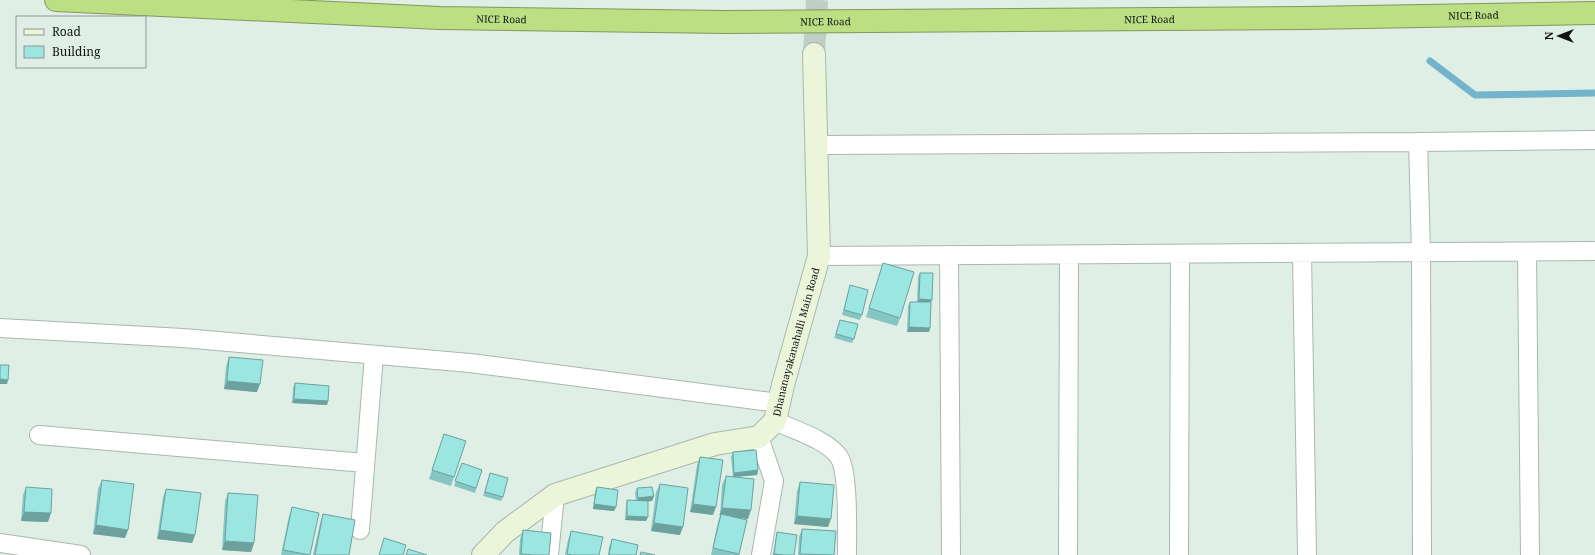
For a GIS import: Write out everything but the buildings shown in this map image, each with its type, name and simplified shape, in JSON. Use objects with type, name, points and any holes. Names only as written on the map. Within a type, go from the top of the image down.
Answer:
[{"type":"highway","name":"NICE Road","points":[[56,0],[440,18],[725,22],[952,19],[1298,18],[1595,13]]},
{"type":"street","name":"Dhananayakanahalli Main Road","points":[[759,437],[777,412],[783,385],[819,256],[814,54]]},
{"type":"street","points":[[816,145],[1595,140]]},
{"type":"street","points":[[1418,142],[1421,252],[1422,555]]},
{"type":"street","points":[[819,256],[1595,251]]},
{"type":"street","points":[[1526,252],[1530,555]]},
{"type":"street","points":[[1302,253],[1307,555]]},
{"type":"street","points":[[1068,555],[1069,254]]},
{"type":"street","points":[[1179,555],[1180,254]]},
{"type":"street","points":[[948,255],[951,555]]},
{"type":"street","points":[[0,328],[183,338],[470,363],[777,412],[840,458],[845,477],[847,555]]},
{"type":"street","points":[[360,530],[374,355]]},
{"type":"street","points":[[39,435],[365,463]]},
{"type":"street","points":[[483,555],[505,532],[555,495],[715,444],[759,437],[774,481],[761,555]]},
{"type":"street","points":[[549,555],[555,495]]},
{"type":"street","points":[[0,543],[81,555]]},
{"type":"waterway","points":[[1430,61],[1475,95],[1595,93]]},
{"type":"tunnel","points":[[814,54],[817,0]]}]
